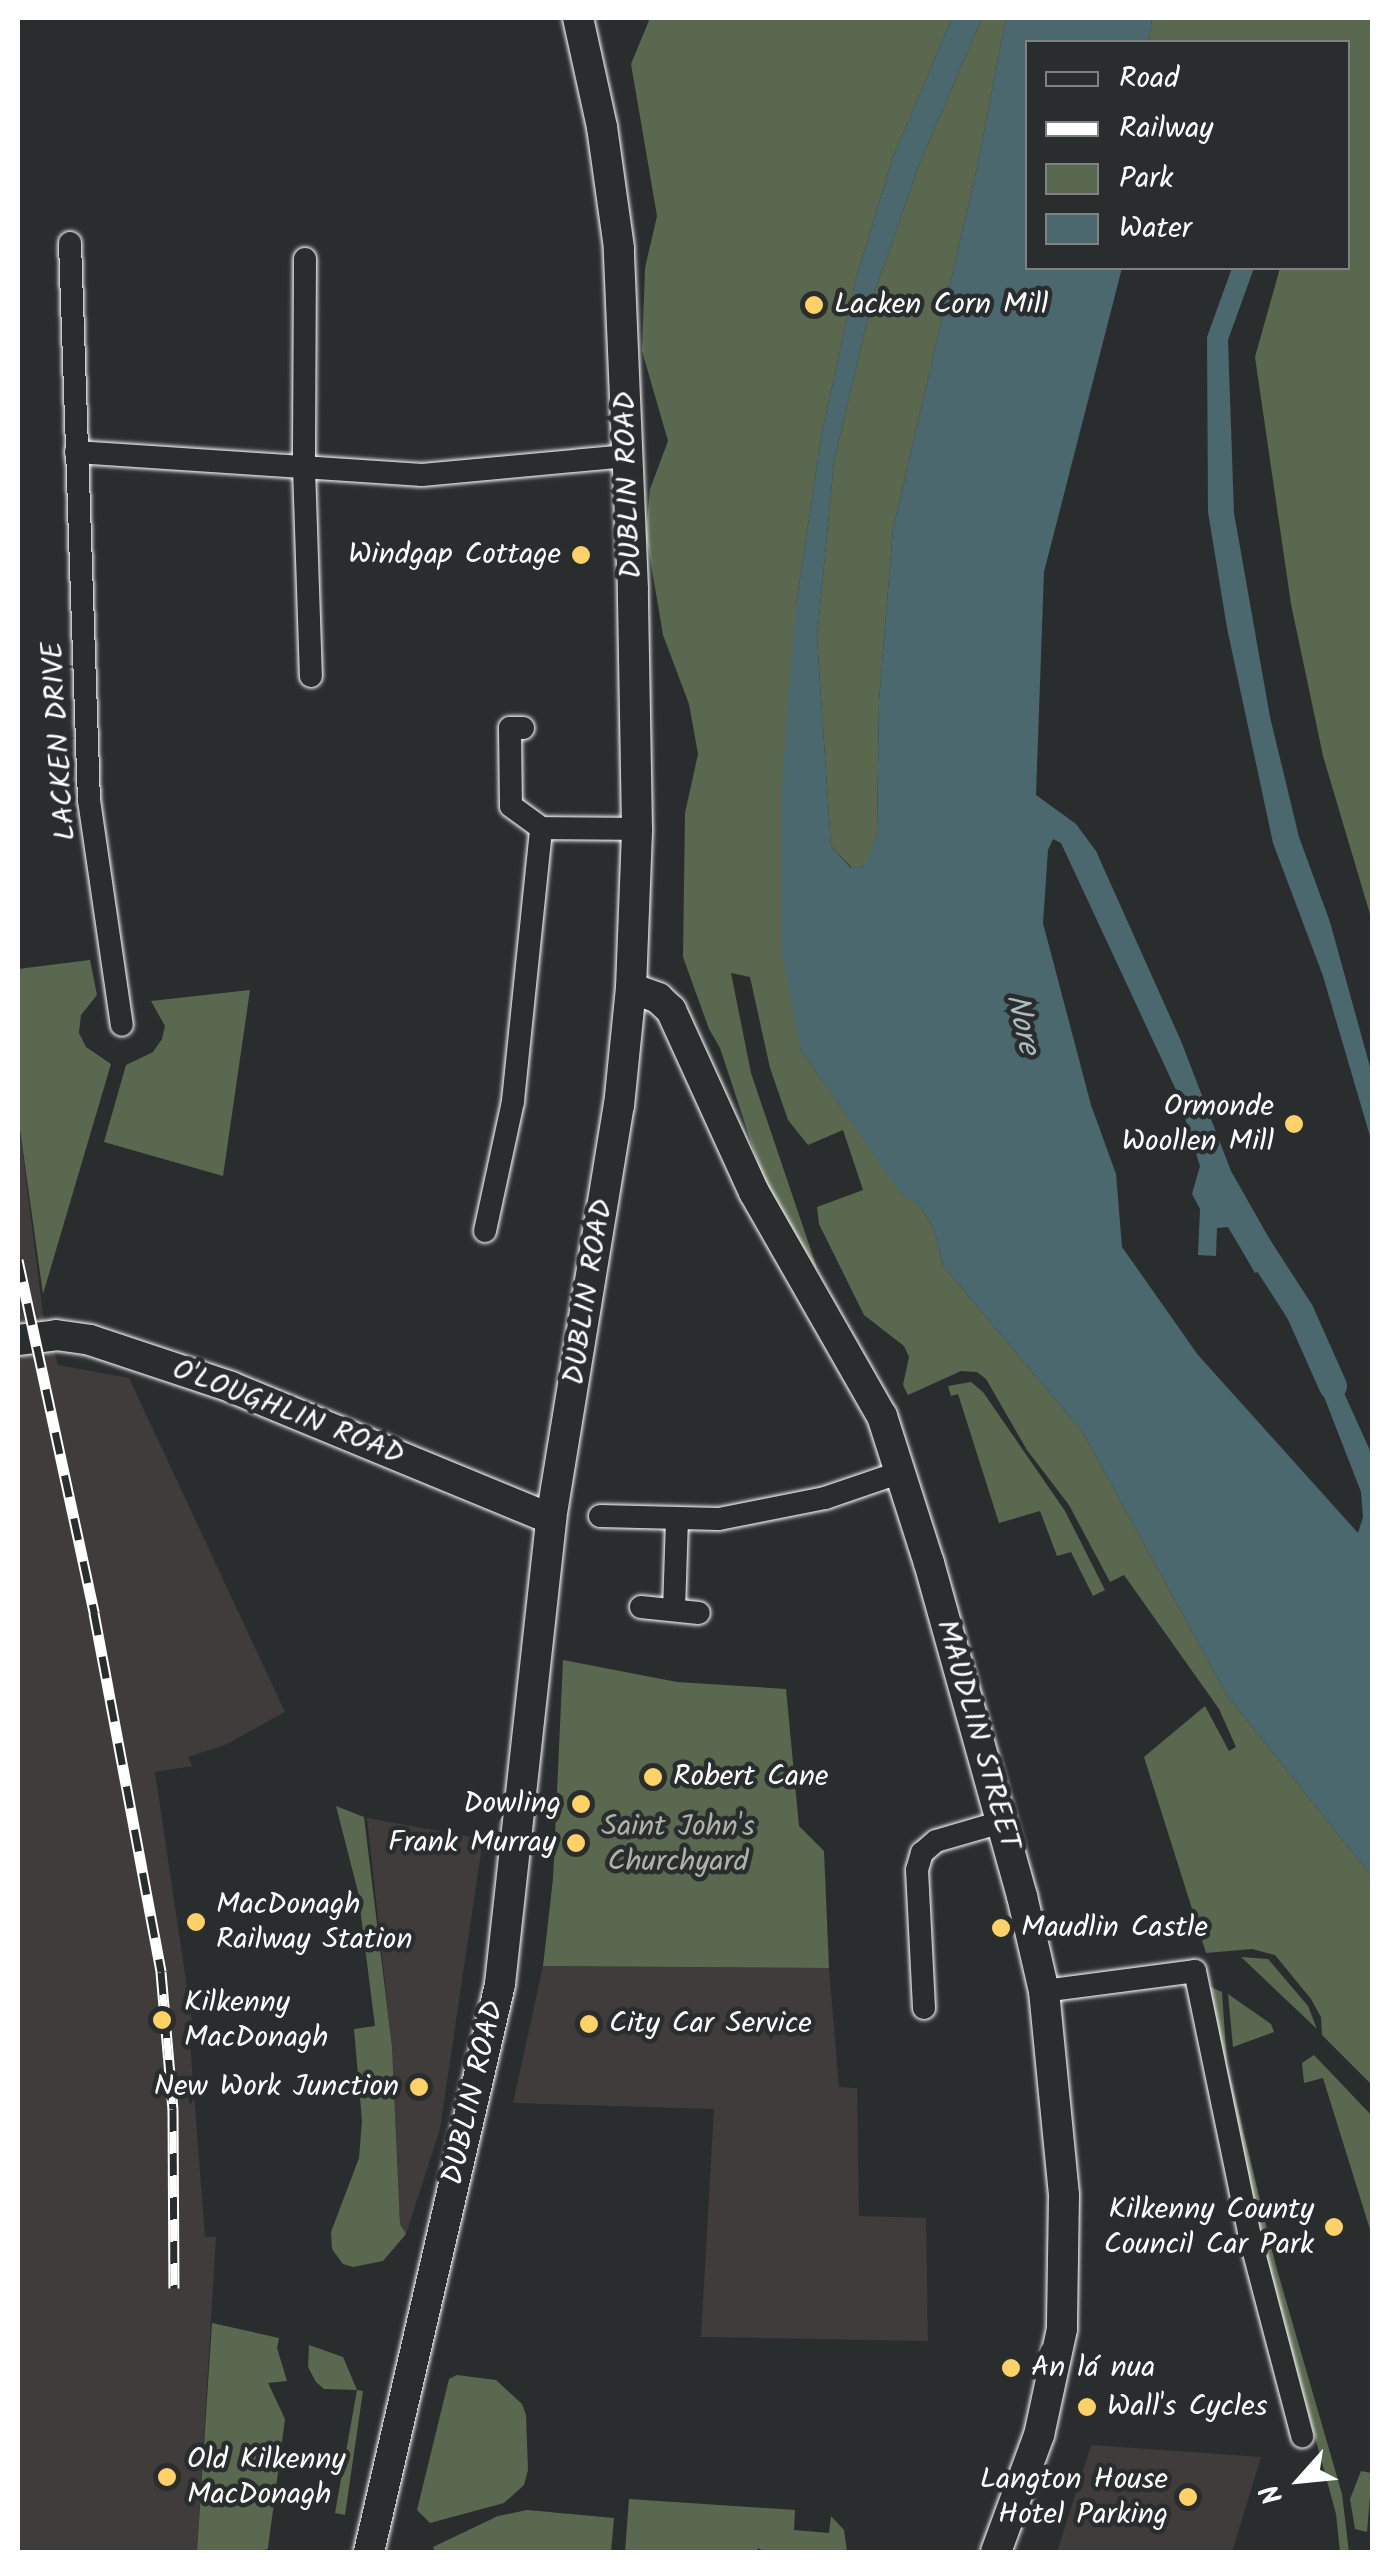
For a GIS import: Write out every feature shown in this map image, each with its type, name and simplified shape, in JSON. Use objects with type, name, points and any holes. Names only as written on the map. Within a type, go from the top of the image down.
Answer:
[{"type":"main road","name":"DUBLIN ROAD","points":[[369,2552],[500,1984],[551,1519],[619,1106],[631,988],[637,829],[619,248],[602,127],[578,18]]},
{"type":"main road","name":"MAUDLIN STREET","points":[[631,988],[658,998],[670,1010],[754,1192],[882,1416],[1022,1896],[1044,1992],[1064,2195],[1062,2329],[1038,2435],[996,2552]]},
{"type":"main road","name":"O'LOUGHLIN ROAD","points":[[18,1340],[56,1335],[90,1340],[231,1387],[551,1519]]},
{"type":"street","name":"LACKEN DRIVE","points":[[70,243],[88,800],[122,1025]]},
{"type":"street","points":[[305,258],[304,468],[311,676]]},
{"type":"street","points":[[76,452],[422,474],[627,456]]},
{"type":"street","points":[[524,728],[510,728],[510,806],[541,828],[637,829]]},
{"type":"street","points":[[485,1231],[513,1101],[541,828]]},
{"type":"street","points":[[600,1516],[719,1519],[825,1498],[900,1472]]},
{"type":"street","points":[[674,1610],[678,1520]]},
{"type":"street","points":[[641,1607],[699,1613]]},
{"type":"street","points":[[924,2008],[916,1870],[922,1853],[936,1841],[998,1822]]},
{"type":"street","points":[[1044,1992],[1195,1971],[1251,2240],[1302,2436]]},
{"type":"shaded area","points":[[18,1115],[43,1314],[58,1365],[129,1378],[285,1712],[225,1745],[188,1757],[192,1766],[155,1772],[193,2028],[189,2029],[205,2237],[216,2237],[197,2552],[18,2552]]},
{"type":"shaded area","points":[[367,1818],[483,1839],[440,2129],[406,2234],[400,2224],[392,2047]]},
{"type":"shaded area","points":[[543,1966],[829,1968],[839,2087],[857,2088],[859,2216],[926,2218],[928,2341],[701,2337],[714,2109],[513,2103]]},
{"type":"shaded area","name":"Langton House Hotel Parking","points":[[1091,2445],[1261,2457],[1232,2552],[1057,2552]]},
{"type":"green space","points":[[650,18],[952,18],[892,160],[856,278],[822,432],[796,605],[800,1049],[902,1194],[919,1205],[934,1229],[943,1266],[1082,1431],[1228,1697],[1372,1877],[1372,2085],[1322,2035],[1321,2017],[1311,1999],[1275,1955],[1252,1949],[1206,1953],[1144,1757],[1205,1706],[1229,1751],[1236,1747],[1219,1709],[1124,1575],[1110,1582],[1069,1505],[1027,1450],[986,1379],[977,1372],[961,1371],[908,1395],[903,1385],[909,1357],[904,1346],[864,1315],[819,1224],[817,1207],[863,1190],[843,1130],[808,1145],[788,1120],[770,1068],[750,977],[731,973],[751,1073],[818,1271],[766,1187],[720,1048],[709,1029],[683,957],[685,813],[698,754],[689,704],[663,635],[646,534],[650,489],[668,441],[642,351],[645,268],[657,216],[631,64]]},
{"type":"green space","points":[[982,18],[1006,18],[977,168],[893,529],[879,701],[877,833],[866,866],[852,868],[831,846],[817,638],[834,462],[872,300],[919,165]]},
{"type":"green space","points":[[1152,18],[1372,18],[1372,921],[1323,756],[1291,604],[1255,357],[1279,270],[1350,270],[1350,40],[1149,40]]},
{"type":"green space","points":[[90,960],[97,995],[81,1015],[79,1033],[86,1047],[111,1064],[43,1294],[18,1115],[18,969]]},
{"type":"green space","points":[[250,990],[223,1176],[104,1142],[126,1065],[153,1052],[162,1039],[165,1026],[151,1001]]},
{"type":"green space","points":[[971,1382],[983,1392],[1065,1511],[1105,1590],[1093,1596],[1071,1552],[1057,1556],[1040,1511],[999,1523],[958,1394],[951,1396],[948,1386]]},
{"type":"green space","name":"Saint John's Churchyard","points":[[563,1660],[677,1682],[786,1689],[799,1826],[824,1851],[829,1968],[543,1966],[553,1879]]},
{"type":"green space","points":[[336,1806],[364,1817],[392,2047],[400,2224],[406,2234],[383,2261],[353,2267],[343,2264],[332,2249],[331,2232],[359,2158],[362,2121],[354,2029],[375,2026],[358,1892]]},
{"type":"green space","points":[[1241,1957],[1268,1959],[1308,2006],[1317,2029]]},
{"type":"green space","points":[[1206,1985],[1222,1992],[1227,2064],[1276,2266],[1342,2494],[1349,2552],[1340,2552],[1336,2514],[1270,2272]]},
{"type":"green space","points":[[1228,1994],[1271,2024],[1274,2032],[1233,2047]]},
{"type":"green space","points":[[1314,2055],[1372,2116],[1372,2236],[1323,2078],[1304,2083],[1302,2063]]},
{"type":"green space","points":[[212,2323],[279,2338],[277,2348],[287,2381],[268,2383],[285,2419],[268,2548],[264,2552],[197,2552]]},
{"type":"green space","points":[[309,2345],[343,2357],[357,2390],[324,2389],[316,2382],[308,2367]]},
{"type":"green space","points":[[457,2375],[496,2380],[522,2404],[528,2470],[524,2485],[504,2503],[430,2523],[417,2510],[449,2379]]},
{"type":"green space","points":[[357,2390],[363,2391],[345,2515],[335,2513]]},
{"type":"green space","points":[[1361,2471],[1372,2473],[1367,2532],[1355,2529],[1350,2499]]},
{"type":"green space","points":[[629,2499],[795,2510],[794,2530],[829,2533],[831,2516],[844,2530],[847,2552],[765,2552],[758,2548],[757,2552],[625,2552]]},
{"type":"green space","points":[[527,2510],[614,2518],[611,2552],[435,2552],[433,2547],[498,2516]]},
{"type":"water","name":"Nore","points":[[952,18],[982,18],[919,165],[872,300],[834,462],[817,638],[831,846],[851,868],[865,866],[877,833],[879,701],[893,529],[977,168],[1006,18],[1152,18],[1149,40],[1025,40],[1025,270],[1121,270],[1044,572],[1036,795],[1076,824],[1096,851],[1181,1041],[1231,1171],[1279,1256],[1272,1267],[1255,1273],[1228,1227],[1217,1228],[1216,1256],[1198,1255],[1200,1209],[1192,1194],[1200,1166],[1176,1090],[1061,843],[1053,839],[1048,850],[1043,923],[1091,1105],[1116,1174],[1122,1247],[1198,1355],[1358,1533],[1363,1517],[1361,1492],[1309,1358],[1326,1353],[1372,1455],[1372,1877],[1228,1697],[1082,1431],[943,1266],[934,1229],[919,1205],[902,1195],[800,1049],[781,947],[781,795],[796,605],[822,432],[856,278],[892,160]]},
{"type":"water","points":[[1231,270],[1253,270],[1228,340],[1234,513],[1270,717],[1299,837],[1330,922],[1372,1074],[1372,1143],[1323,976],[1273,843],[1227,628],[1208,512],[1207,337]]},
{"type":"waterway","points":[[1251,1236],[1300,1312],[1333,1386]]},
{"type":"railway","points":[[18,1260],[94,1613],[161,1972],[173,2109],[174,2288]]},
{"type":"place","name":"Lacken Corn Mill","points":[[814,305]]},
{"type":"place","name":"Windgap Cottage","points":[[581,555]]},
{"type":"place","name":"Ormonde Woollen Mill","points":[[1294,1124]]},
{"type":"place","name":"Robert Cane","points":[[653,1777]]},
{"type":"place","name":"Dowling","points":[[581,1804]]},
{"type":"place","name":"Frank Murray","points":[[576,1843]]},
{"type":"place","name":"MacDonagh Railway Station","points":[[196,1922]]},
{"type":"place","name":"Maudlin Castle","points":[[1001,1928]]},
{"type":"place","name":"Kilkenny MacDonagh","points":[[162,2020]]},
{"type":"place","name":"City Car Service","points":[[589,2024]]},
{"type":"place","name":"New Work Junction","points":[[419,2087]]},
{"type":"place","name":"Kilkenny County Council Car Park","points":[[1334,2227]]},
{"type":"place","name":"An lá nua","points":[[1011,2368]]},
{"type":"place","name":"Wall's Cycles","points":[[1087,2407]]},
{"type":"place","name":"Old Kilkenny MacDonagh","points":[[167,2477]]},
{"type":"place","name":"Langton House Hotel Parking","points":[[1188,2497]]}]
